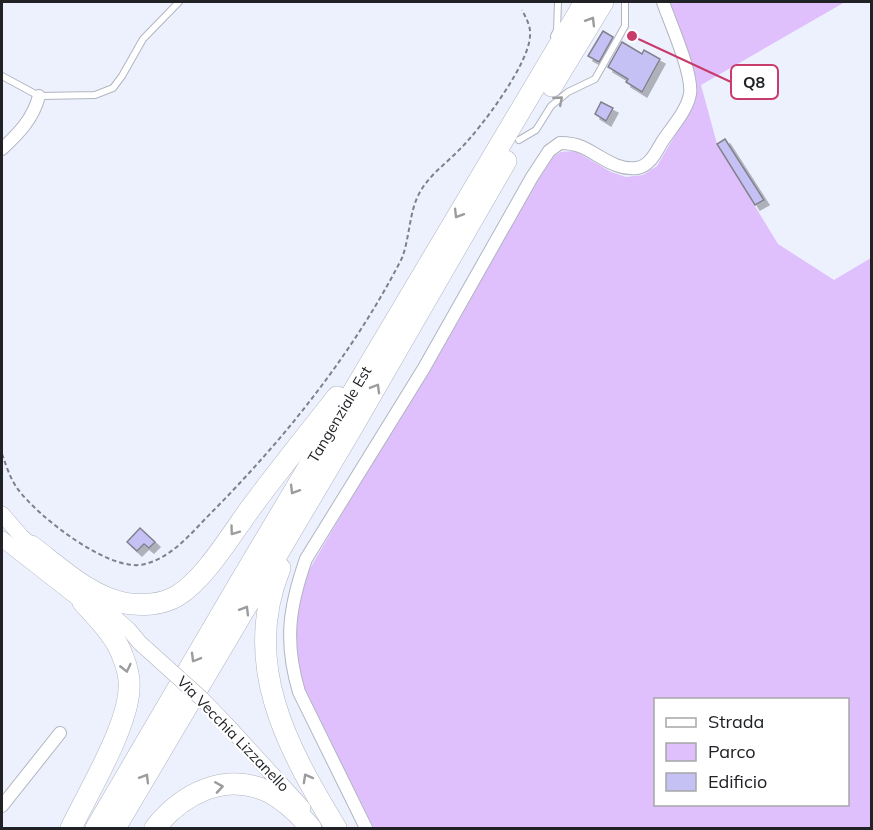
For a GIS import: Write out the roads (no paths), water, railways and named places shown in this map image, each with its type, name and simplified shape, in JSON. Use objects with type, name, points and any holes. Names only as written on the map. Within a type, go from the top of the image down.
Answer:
[{"type":"highway","name":"Tangenziale Est","points":[[96,828],[585,2]]},
{"type":"highway","name":"Tangenziale Est","points":[[115,828],[352,428],[519,140],[603,2]]},
{"type":"highway","points":[[31,546],[87,587],[111,600],[136,605],[161,603],[176,597],[204,572],[275,475],[346,386],[425,262],[440,245]]},
{"type":"highway","points":[[336,828],[290,747],[281,726],[267,675],[265,644],[268,607],[283,560],[344,456],[352,428]]},
{"type":"highway","points":[[71,828],[117,733],[129,688],[123,656],[113,638],[83,602]]},
{"type":"highway","points":[[155,828],[174,807],[192,794],[230,785],[249,786],[267,792],[287,804],[311,828]]},
{"type":"street","points":[[366,828],[299,692],[295,679],[290,647],[290,615],[295,590],[306,559],[424,368],[549,151],[560,143],[568,143],[580,146],[614,165],[637,168],[645,165],[658,150],[690,94],[686,68],[663,2]]},
{"type":"street","points":[[2,149],[22,130],[35,111],[39,96]]},
{"type":"street","name":"Via Vecchia Lizzanello","points":[[2,514],[31,546],[129,630],[140,643],[201,698],[320,828]]},
{"type":"street","name":"Via Vecchia Lizzanello","points":[[2,539],[127,636],[140,643]]},
{"type":"street","points":[[2,806],[60,733]]},
{"type":"lane","points":[[2,76],[39,96],[95,95],[113,88],[143,39],[179,2]]},
{"type":"lane","points":[[551,40],[557,30],[558,2]]},
{"type":"lane","points":[[519,140],[536,130],[551,106],[568,92],[595,80],[625,26],[625,2]]},
{"type":"lane","points":[[522,107],[530,78]]},
{"type":"place","name":"Q8","points":[[632,36]]}]
